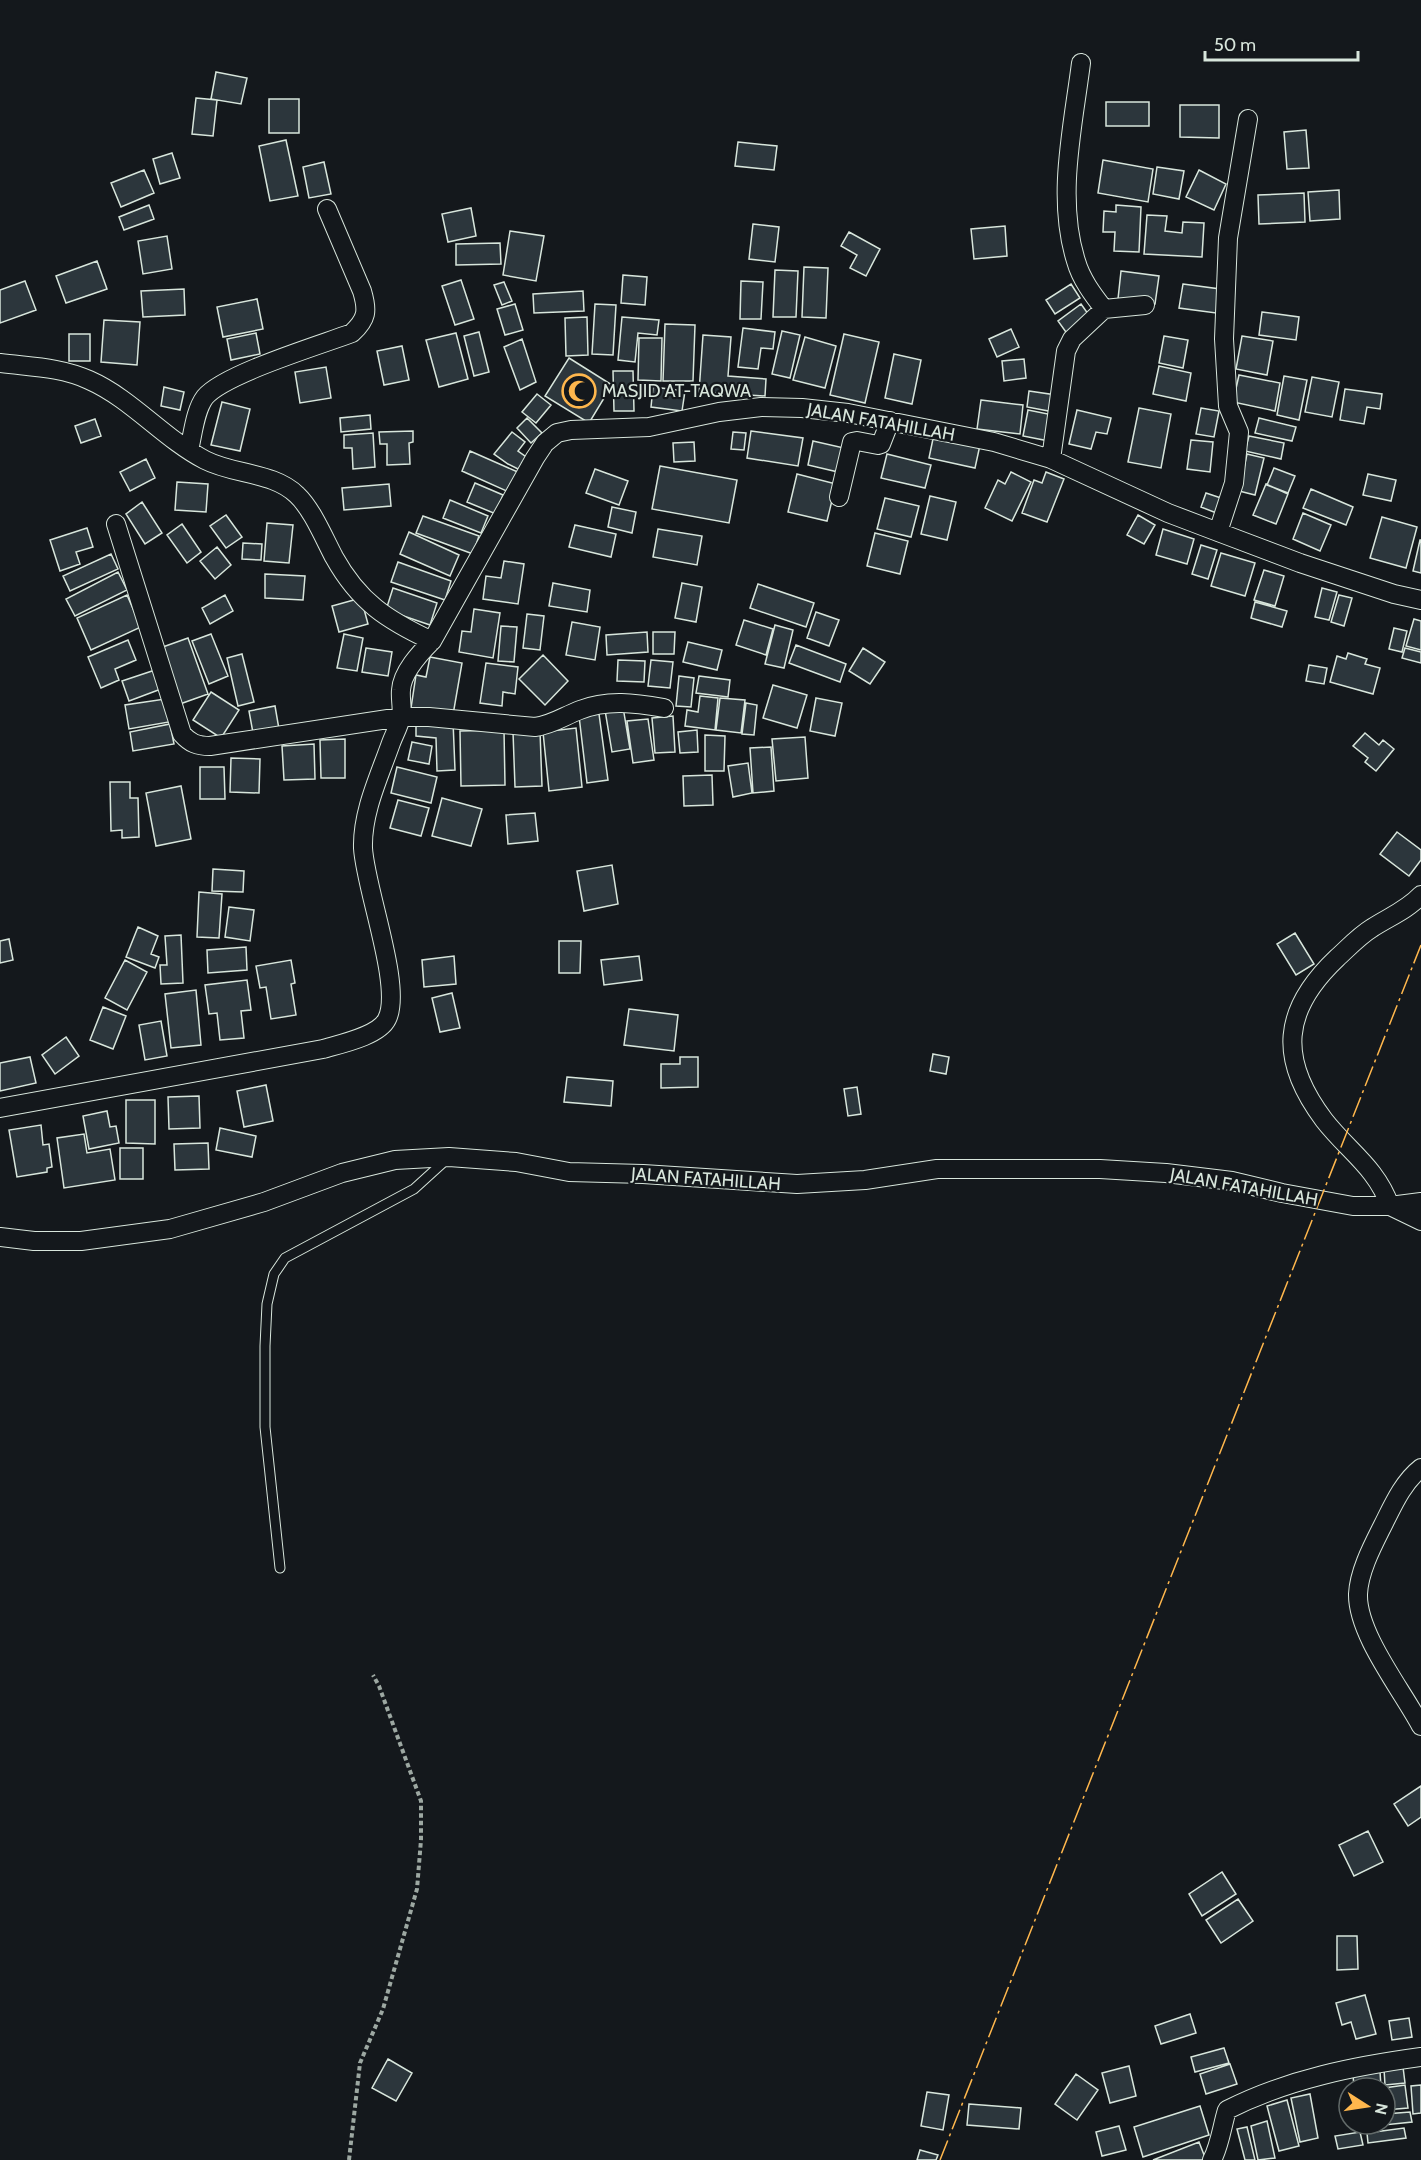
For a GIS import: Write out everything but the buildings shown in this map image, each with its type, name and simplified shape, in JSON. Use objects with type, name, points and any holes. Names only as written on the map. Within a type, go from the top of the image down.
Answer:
[{"type":"street","points":[[1081,63],[1069,153],[1068,215],[1076,262],[1088,286],[1104,309]]},
{"type":"street","points":[[1218,532],[1234,483],[1239,432],[1228,406],[1224,339],[1228,238],[1248,119]]},
{"type":"street","points":[[189,450],[204,398],[223,382],[352,333],[362,323],[366,304],[327,209]]},
{"type":"street","points":[[1051,459],[1066,351],[1072,339],[1104,309],[1145,305]]},
{"type":"street","points":[[0,363],[42,366],[88,379],[125,402],[189,450],[219,467],[276,481],[290,488],[300,497],[336,560],[367,601],[379,613],[395,623],[432,641]]},
{"type":"street","name":"JALAN FATAHILLAH","points":[[0,1108],[323,1049],[350,1041],[381,1027],[388,1018],[390,1004],[387,966],[367,878],[363,848],[365,819],[401,717],[400,687],[415,657],[432,641],[535,458],[545,443],[557,433],[571,430],[649,427],[719,412],[761,407],[802,408],[890,421],[994,442],[1051,459],[1168,513],[1300,563],[1394,594],[1421,600]]},
{"type":"street","points":[[839,497],[852,442],[881,444],[890,421]]},
{"type":"street","points":[[116,524],[182,734],[190,743],[210,746],[401,717],[429,717],[535,727],[545,726],[582,709],[608,702],[636,703],[664,708]]},
{"type":"street","points":[[1421,895],[1398,914],[1356,940],[1316,981],[1298,1012],[1293,1030],[1292,1047],[1298,1077],[1330,1129],[1375,1176],[1390,1206],[1421,1221]]},
{"type":"street","name":"JALAN FATAHILLAH","points":[[0,1237],[34,1241],[81,1241],[170,1229],[264,1202],[342,1173],[395,1160],[449,1157],[516,1162],[569,1172],[643,1174],[796,1184],[865,1180],[937,1169],[1144,1171],[1232,1181],[1353,1206],[1390,1206],[1421,1202]]},
{"type":"street","points":[[1421,1468],[1399,1493],[1364,1568],[1358,1592],[1359,1615],[1421,1726]]},
{"type":"street","points":[[1212,2160],[1217,2150],[1227,2110],[1248,2099],[1322,2074],[1379,2062],[1421,2057]]},
{"type":"lane","points":[[280,1568],[265,1427],[267,1304],[274,1274],[285,1258],[414,1189],[449,1157]]},
{"type":"path","points":[[349,2160],[360,2063],[383,2009],[417,1889],[421,1840],[421,1801],[373,1675]]},
{"type":"power","points":[[940,2160],[1421,945]]},
{"type":"place","name":"MASJID AT-TAQWA","points":[[579,391]]}]
